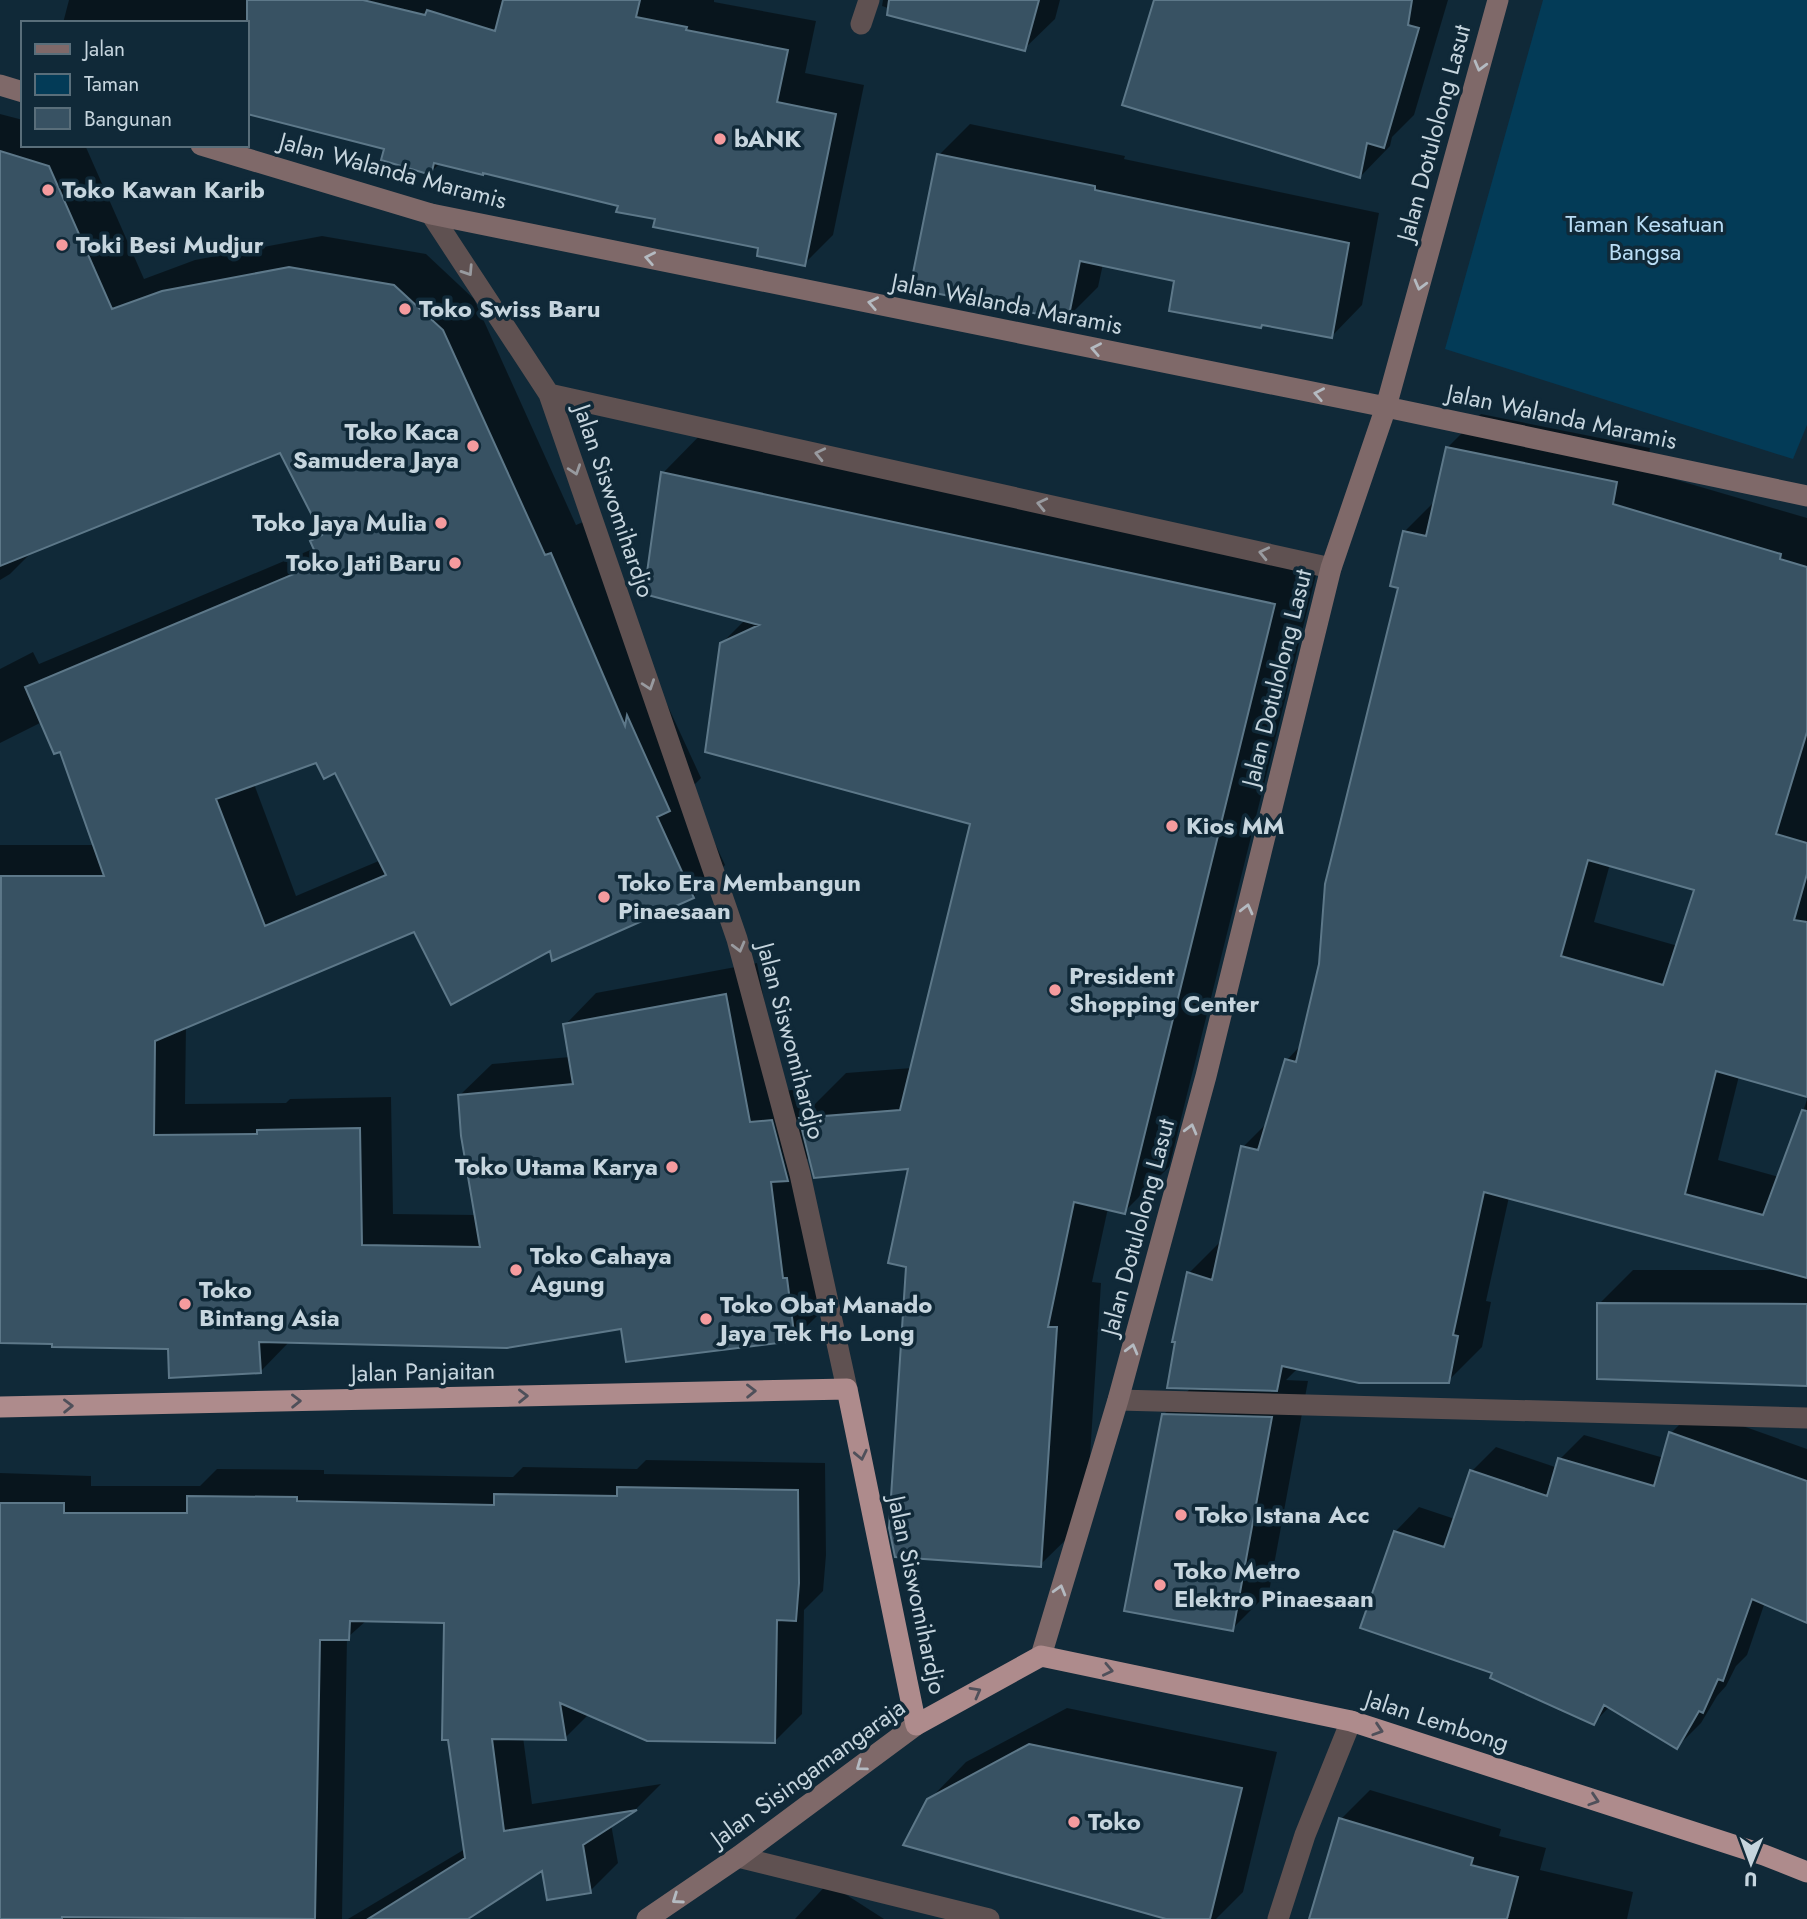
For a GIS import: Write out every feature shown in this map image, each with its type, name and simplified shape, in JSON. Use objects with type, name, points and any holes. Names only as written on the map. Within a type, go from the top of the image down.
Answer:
[{"type":"highway","name":"Jalan Panjaitan","points":[[0,1408],[848,1389]]},
{"type":"highway","name":"Jalan Siswomihardjo","points":[[848,1389],[916,1725]]},
{"type":"highway","name":"Jalan Sisingamangaraja","points":[[916,1725],[1041,1656]]},
{"type":"highway","name":"Jalan Lembong","points":[[1041,1656],[1350,1721],[1764,1855],[1807,1872]]},
{"type":"street","points":[[861,24],[869,0]]},
{"type":"street","name":"Jalan Dotulolong Lasut","points":[[1041,1656],[1118,1400],[1206,1076],[1331,568],[1386,407],[1498,0]]},
{"type":"street","points":[[0,85],[21,91]]},
{"type":"street","name":"Jalan Walanda Maramis","points":[[208,147],[431,214],[1806,492]]},
{"type":"street","name":"Jalan Siswomihardjo","points":[[431,214],[549,394],[737,939],[800,1174],[848,1389]]},
{"type":"street","points":[[549,394],[1331,568]]},
{"type":"street","points":[[1118,1400],[1807,1418]]},
{"type":"street","points":[[1278,1919],[1305,1835],[1350,1721]]},
{"type":"street","name":"Jalan Sisingamangaraja","points":[[647,1919],[738,1857],[916,1725]]},
{"type":"street","points":[[738,1857],[989,1919]]},
{"type":"green space","name":"Taman Kesatuan Bangsa","points":[[1543,0],[1807,0],[1807,425],[1793,459],[1445,349]]},
{"type":"building","points":[[247,0],[363,0],[425,15],[427,10],[495,31],[503,0],[640,0],[636,17],[788,50],[777,102],[836,114],[805,266],[757,256],[758,248],[653,227],[655,219],[616,212],[618,206],[483,173],[434,163],[431,175],[381,160],[384,149],[248,114]]},
{"type":"building","points":[[889,0],[1039,0],[1025,51],[887,15]]},
{"type":"building","points":[[1154,0],[1412,0],[1408,25],[1419,28],[1384,148],[1367,143],[1360,178],[1122,105]]},
{"type":"building","points":[[0,151],[49,166],[112,309],[162,291],[289,267],[394,285],[443,330],[545,555],[551,553],[625,726],[627,715],[670,811],[657,817],[694,898],[552,961],[550,951],[451,1005],[414,932],[155,1041],[154,1135],[257,1134],[257,1130],[360,1128],[362,1245],[480,1247],[461,1136],[458,1095],[573,1084],[563,1024],[726,994],[750,1122],[772,1120],[788,1181],[771,1182],[783,1278],[787,1278],[795,1341],[626,1362],[621,1329],[507,1348],[259,1342],[261,1373],[169,1378],[168,1349],[52,1347],[52,1344],[0,1343],[1,876],[104,876],[60,752],[54,754],[25,687],[320,563],[310,541],[322,535],[280,453],[0,566]],"holes":[[[316,763],[324,779],[335,773],[386,875],[265,926],[216,799]]]},
{"type":"building","points":[[937,154],[1349,243],[1332,338],[1169,311],[1174,281],[1080,261],[1068,320],[910,288]]},
{"type":"building","points":[[1446,447],[1617,482],[1613,504],[1781,554],[1780,559],[1807,567],[1807,732],[1776,834],[1807,843],[1807,874],[1794,920],[1807,922],[1807,1097],[1716,1071],[1685,1194],[1763,1215],[1802,1110],[1807,1111],[1807,1278],[1484,1192],[1453,1335],[1458,1336],[1449,1383],[1359,1383],[1282,1366],[1277,1391],[1167,1388],[1175,1342],[1172,1342],[1187,1272],[1212,1280],[1241,1146],[1258,1150],[1285,1059],[1296,1062],[1319,964],[1325,884],[1398,588],[1390,586],[1403,531],[1426,536]],"holes":[[[1588,860],[1694,890],[1663,985],[1561,956]]]},
{"type":"building","name":"President Shopping Center","points":[[661,472],[1275,604],[1125,1214],[1074,1202],[1048,1327],[1057,1327],[1041,1567],[895,1557],[889,1528],[906,1267],[888,1263],[908,1169],[814,1178],[799,1118],[900,1110],[970,824],[705,752],[720,643],[759,625],[644,594]]},
{"type":"building","points":[[1597,1303],[1807,1304],[1807,1386],[1597,1379]]},
{"type":"building","points":[[1162,1414],[1272,1417],[1233,1631],[1124,1611]]},
{"type":"building","points":[[1669,1432],[1807,1481],[1807,1623],[1752,1599],[1723,1681],[1718,1679],[1703,1713],[1699,1711],[1677,1749],[1604,1705],[1594,1725],[1490,1678],[1492,1673],[1360,1628],[1394,1531],[1444,1547],[1470,1470],[1547,1496],[1558,1458],[1654,1486]]},
{"type":"building","points":[[617,1487],[798,1490],[799,1583],[796,1621],[777,1620],[775,1743],[647,1741],[560,1703],[566,1740],[492,1739],[504,1831],[637,1810],[583,1845],[591,1893],[547,1900],[542,1871],[468,1919],[368,1919],[465,1858],[448,1740],[442,1740],[444,1623],[350,1621],[349,1640],[320,1640],[315,1919],[0,1919],[0,1503],[64,1503],[64,1513],[187,1513],[187,1496],[297,1497],[297,1501],[494,1505],[494,1494],[617,1496]]},
{"type":"building","name":"Toko","points":[[1029,1744],[1242,1788],[1210,1919],[1166,1919],[903,1845],[927,1799]]},
{"type":"building","points":[[1339,1818],[1473,1858],[1471,1865],[1518,1877],[1507,1919],[1309,1919]]},
{"type":"place","name":"bANK","points":[[720,139]]},
{"type":"place","name":"Toko Kawan Karib","points":[[48,190]]},
{"type":"place","name":"Toki Besi Mudjur","points":[[62,245]]},
{"type":"place","name":"Toko Swiss Baru","points":[[405,309]]},
{"type":"place","name":"Toko Kaca Samudera Jaya","points":[[473,446]]},
{"type":"place","name":"Toko Jaya Mulia","points":[[441,523]]},
{"type":"place","name":"Toko Jati Baru","points":[[455,563]]},
{"type":"place","name":"Kios MM","points":[[1172,826]]},
{"type":"place","name":"Toko Era Membangun Pinaesaan","points":[[604,897]]},
{"type":"place","name":"President Shopping Center","points":[[1055,990]]},
{"type":"place","name":"Toko Utama Karya","points":[[672,1167]]},
{"type":"place","name":"Toko Cahaya Agung","points":[[516,1270]]},
{"type":"place","name":"Toko Bintang Asia","points":[[185,1304]]},
{"type":"place","name":"Toko Obat Manado Jaya Tek Ho Long","points":[[706,1319]]},
{"type":"place","name":"Toko Istana Acc","points":[[1181,1515]]},
{"type":"place","name":"Toko Metro Elektro Pinaesaan","points":[[1160,1585]]},
{"type":"place","name":"Toko","points":[[1074,1822]]}]
